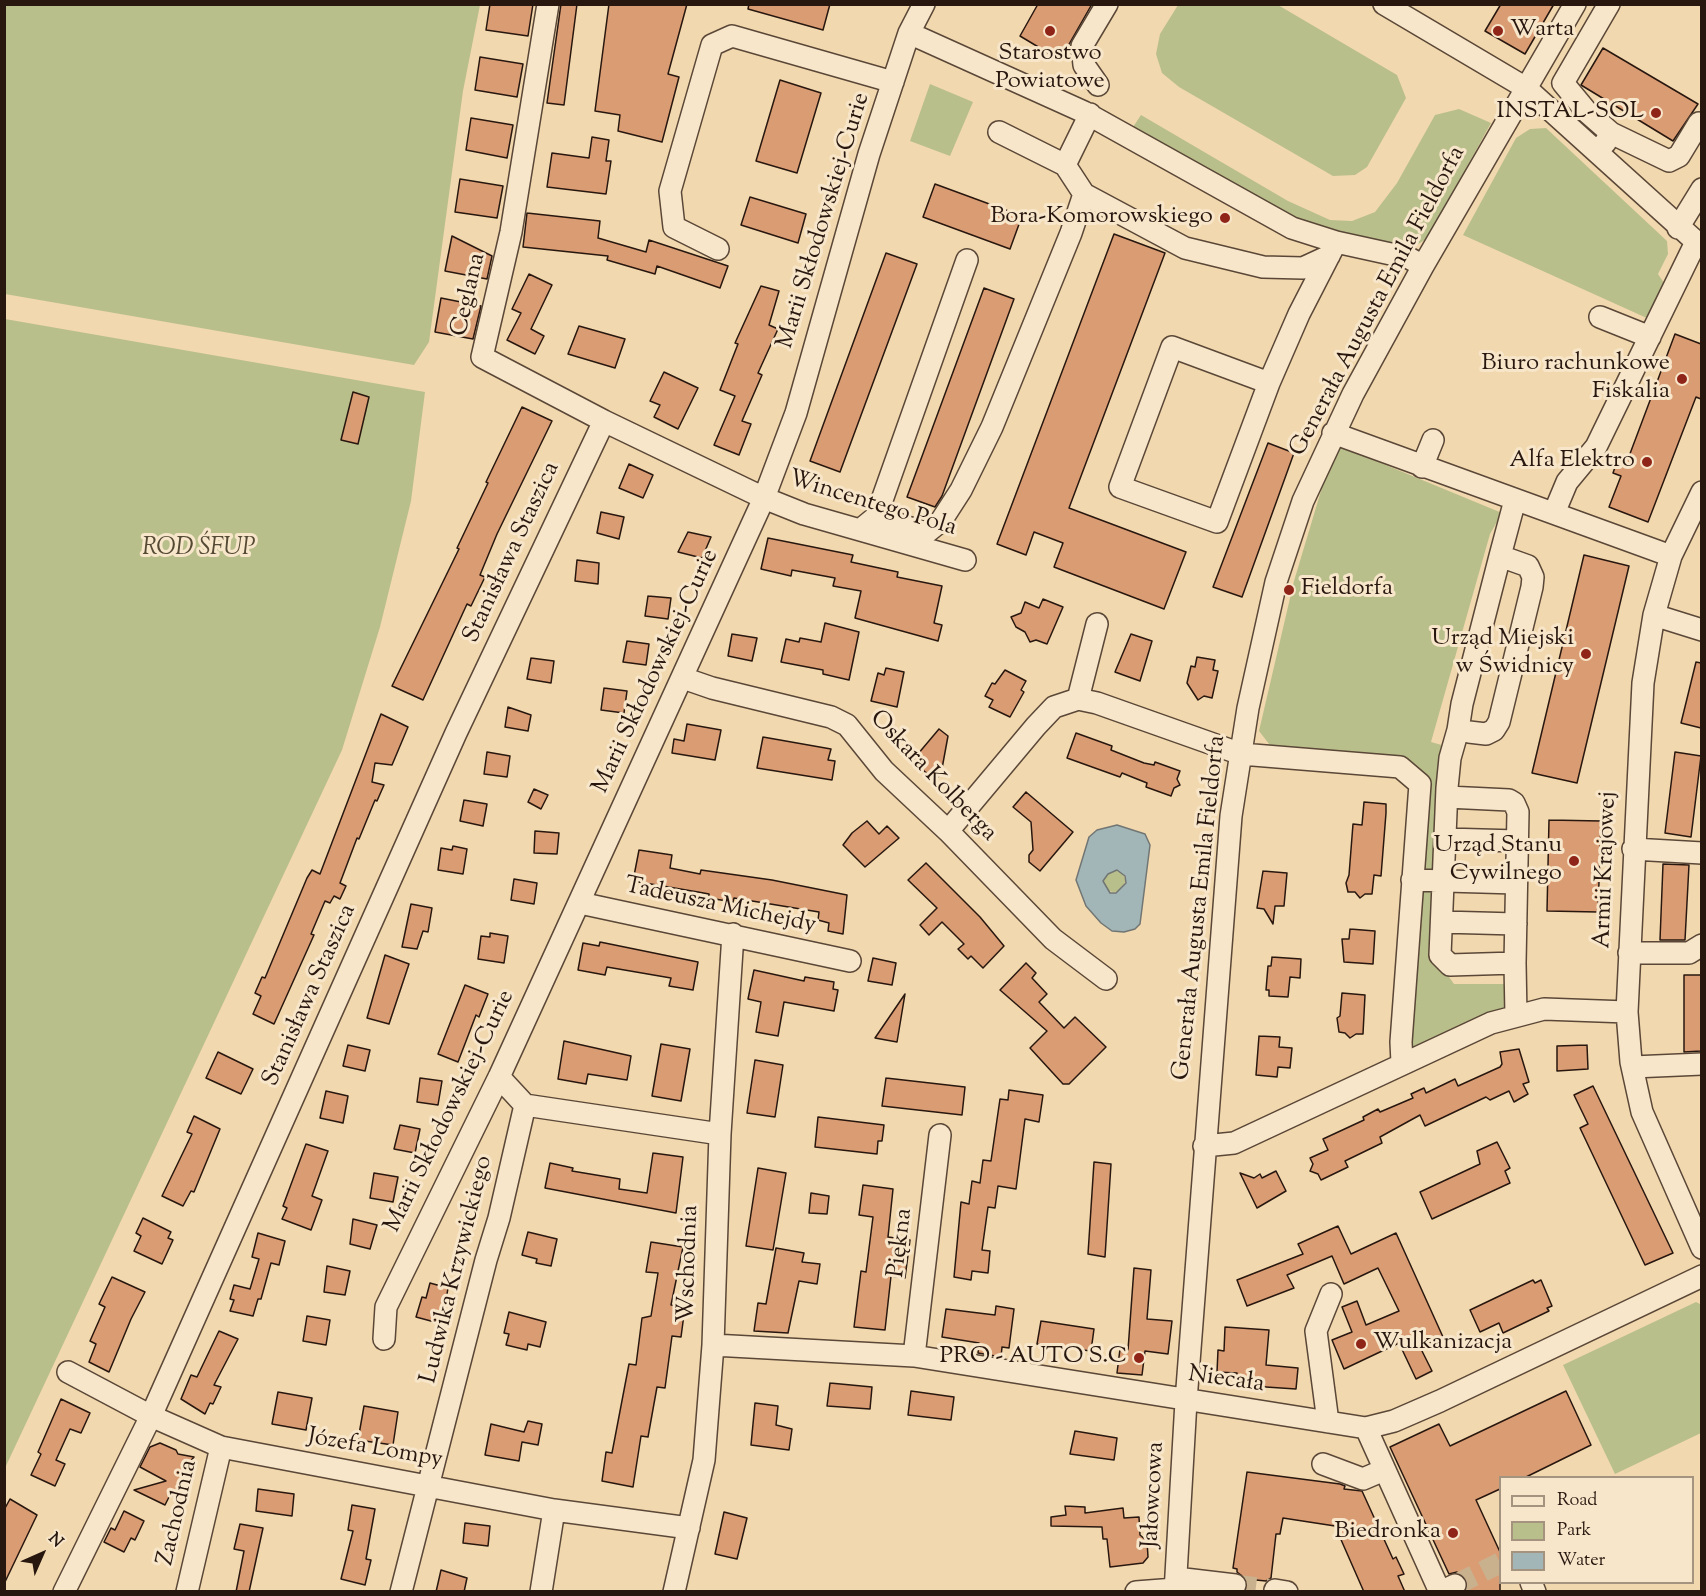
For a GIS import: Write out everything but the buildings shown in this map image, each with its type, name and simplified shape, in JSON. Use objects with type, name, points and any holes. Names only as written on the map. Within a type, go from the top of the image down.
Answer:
[{"type":"street","name":"Ceglana","points":[[548,4],[512,232],[482,357],[604,421],[764,498]]},
{"type":"street","name":"Marii Skłodowskiej-Curie","points":[[384,1339],[386,1307],[499,1077],[764,498],[796,413],[869,154],[909,33],[924,4]]},
{"type":"street","points":[[1098,85],[1084,65],[1082,46],[1107,4]]},
{"type":"street","points":[[1384,4],[1526,88],[1699,245],[1650,337],[1596,447],[1567,482],[1554,513]]},
{"type":"street","name":"Generała Augusta Emila Fieldorfa","points":[[1186,1401],[1224,895],[1240,754],[1276,582],[1303,501],[1333,433],[1423,266],[1575,4]]},
{"type":"street","points":[[1609,4],[1563,83],[1587,112],[1611,133],[1669,161],[1679,156],[1699,123]]},
{"type":"street","points":[[909,33],[1090,114],[1333,249],[1409,258],[1423,266]]},
{"type":"street","points":[[718,249],[674,227],[670,191],[712,45],[732,36],[893,82]]},
{"type":"street","points":[[1065,165],[1090,114]]},
{"type":"street","points":[[999,132],[1065,165],[1084,194],[1185,248],[1263,267],[1303,268],[1333,249]]},
{"type":"street","points":[[1598,154],[1611,133]]},
{"type":"street","points":[[1678,228],[1701,189]]},
{"type":"street","points":[[967,260],[868,524],[926,533],[941,521],[961,490],[992,427],[1071,233],[1084,194]]},
{"type":"street","points":[[1269,382],[1172,347],[1120,487],[1217,522],[1269,382],[1299,314],[1333,249]]},
{"type":"street","points":[[1600,316],[1650,337]]},
{"type":"street","name":"Stanisława Staszica","points":[[64,1592],[151,1416],[456,733],[604,421]]},
{"type":"street","points":[[1333,433],[1671,556]]},
{"type":"street","points":[[1422,467],[1433,440]]},
{"type":"street","name":"Armii Krajowej","points":[[1701,492],[1671,556],[1654,615],[1642,683],[1627,1012],[1633,1067],[1642,1112],[1701,1248]]},
{"type":"street","name":"Wincentego Pola","points":[[764,498],[804,514],[868,524],[965,560]]},
{"type":"street","points":[[1515,500],[1450,758],[1440,955],[1450,964],[1515,963]]},
{"type":"street","points":[[1458,730],[1486,734],[1494,730],[1499,722],[1532,588],[1533,577],[1528,566],[1515,559],[1500,556]]},
{"type":"street","points":[[1654,615],[1701,630]]},
{"type":"street","points":[[1078,699],[1097,624]]},
{"type":"street","name":"Oskara Kolberga","points":[[683,678],[712,688],[831,717],[847,725],[884,771],[948,831],[1053,939],[1106,979]]},
{"type":"street","points":[[948,831],[1054,707],[1078,699],[1097,703],[1240,754],[1400,767],[1420,784],[1401,1063]]},
{"type":"street","points":[[1447,797],[1514,802],[1518,812],[1516,1016]]},
{"type":"street","points":[[1446,839],[1517,841]]},
{"type":"street","points":[[1633,849],[1701,853]]},
{"type":"street","points":[[1412,880],[1516,883]]},
{"type":"street","name":"Tadeusza Michejdy","points":[[580,903],[733,934],[850,961]]},
{"type":"street","points":[[1442,922],[1516,924]]},
{"type":"street","name":"Wschodnia","points":[[674,1592],[704,1460],[713,1345],[720,1134],[733,934]]},
{"type":"street","points":[[1629,953],[1689,953],[1701,945]]},
{"type":"street","points":[[1204,1146],[1234,1143],[1467,1033],[1516,1016],[1564,1008],[1627,1012]]},
{"type":"street","points":[[1633,1067],[1701,1064]]},
{"type":"street","points":[[499,1077],[525,1106],[720,1134]]},
{"type":"street","name":"Ludwika Krzywickiego","points":[[401,1592],[525,1106]]},
{"type":"street","name":"Piękna","points":[[914,1356],[940,1135]]},
{"type":"street","name":"Niecała","points":[[713,1345],[914,1356],[1366,1428],[1394,1421],[1440,1401],[1701,1276]]},
{"type":"street","points":[[1328,1422],[1316,1331],[1331,1294]]},
{"type":"street","name":"Józefa Lompy","points":[[68,1372],[151,1416],[221,1447],[554,1510],[689,1528]]},
{"type":"street","name":"Jałowcowa","points":[[1175,1586],[1186,1401]]},
{"type":"street","points":[[1366,1428],[1384,1470],[1448,1588]]},
{"type":"street","name":"Zachodnia","points":[[187,1592],[221,1447]]},
{"type":"street","points":[[1323,1464],[1363,1479],[1384,1470]]},
{"type":"street","points":[[541,1592],[554,1510]]},
{"type":"street","points":[[1136,1592],[1175,1586],[1235,1585]]},
{"type":"green space","points":[[5,4],[480,5],[463,91],[429,342],[414,365],[5,294]]},
{"type":"green space","points":[[1178,5],[1278,5],[1397,75],[1406,98],[1367,167],[1355,175],[1333,176],[1179,87],[1162,73],[1156,54],[1160,34]]},
{"type":"green space","points":[[930,84],[973,102],[950,156],[910,141]]},
{"type":"green space","points":[[1459,109],[1491,123],[1428,238],[1415,246],[1403,247],[1321,228],[1270,207],[1133,127],[1141,115],[1288,201],[1330,220],[1352,221],[1375,212],[1397,183],[1435,115]]},
{"type":"green space","points":[[1546,128],[1667,241],[1668,254],[1658,274],[1666,286],[1649,319],[1463,235],[1516,138],[1530,129]]},
{"type":"green space","name":"ROD ŚFUP","points":[[5,319],[425,392],[411,501],[380,627],[342,750],[5,1468]]},
{"type":"green space","points":[[1335,444],[1502,513],[1490,534],[1431,742],[1445,746],[1444,880],[1412,875],[1420,784],[1403,759],[1276,753],[1259,731],[1294,581]]},
{"type":"green space","points":[[1114,870],[1122,873],[1125,881],[1122,889],[1114,892],[1106,889],[1103,881],[1106,873]]},
{"type":"green space","points":[[1419,880],[1443,887],[1435,957],[1454,984],[1508,984],[1515,1008],[1401,1056]]},
{"type":"green space","points":[[1696,1302],[1702,1305],[1701,1433],[1615,1474],[1563,1365]]},
{"type":"water","points":[[1117,825],[1145,834],[1150,845],[1140,924],[1135,929],[1124,932],[1112,931],[1101,923],[1086,906],[1076,880],[1089,837],[1097,830]],"holes":[[[1117,870],[1125,876],[1126,883],[1116,893],[1110,893],[1103,881],[1108,874]]]},
{"type":"tunnel","points":[[1455,1585],[1499,1563]]},
{"type":"tunnel","points":[[1235,1585],[1275,1590]]},
{"type":"place","name":"Starostwo Powiatowe","points":[[1050,31]]},
{"type":"place","name":"Warta","points":[[1498,31]]},
{"type":"place","name":"INSTAL-SOL","points":[[1656,113]]},
{"type":"place","name":"Bora-Komorowskiego","points":[[1225,218]]},
{"type":"place","name":"Biuro rachunkowe Fiskalia","points":[[1682,379]]},
{"type":"place","name":"Alfa Elektro","points":[[1647,462]]},
{"type":"place","name":"Fieldorfa","points":[[1289,590]]},
{"type":"place","name":"Urząd Miejski w Świdnicy","points":[[1586,654]]},
{"type":"place","name":"Urząd Stanu Cywilnego","points":[[1574,861]]},
{"type":"place","name":"Wulkanizacja","points":[[1361,1344]]},
{"type":"place","name":"PRO - AUTO S.C","points":[[1139,1358]]},
{"type":"place","name":"Biedronka","points":[[1453,1533]]}]
